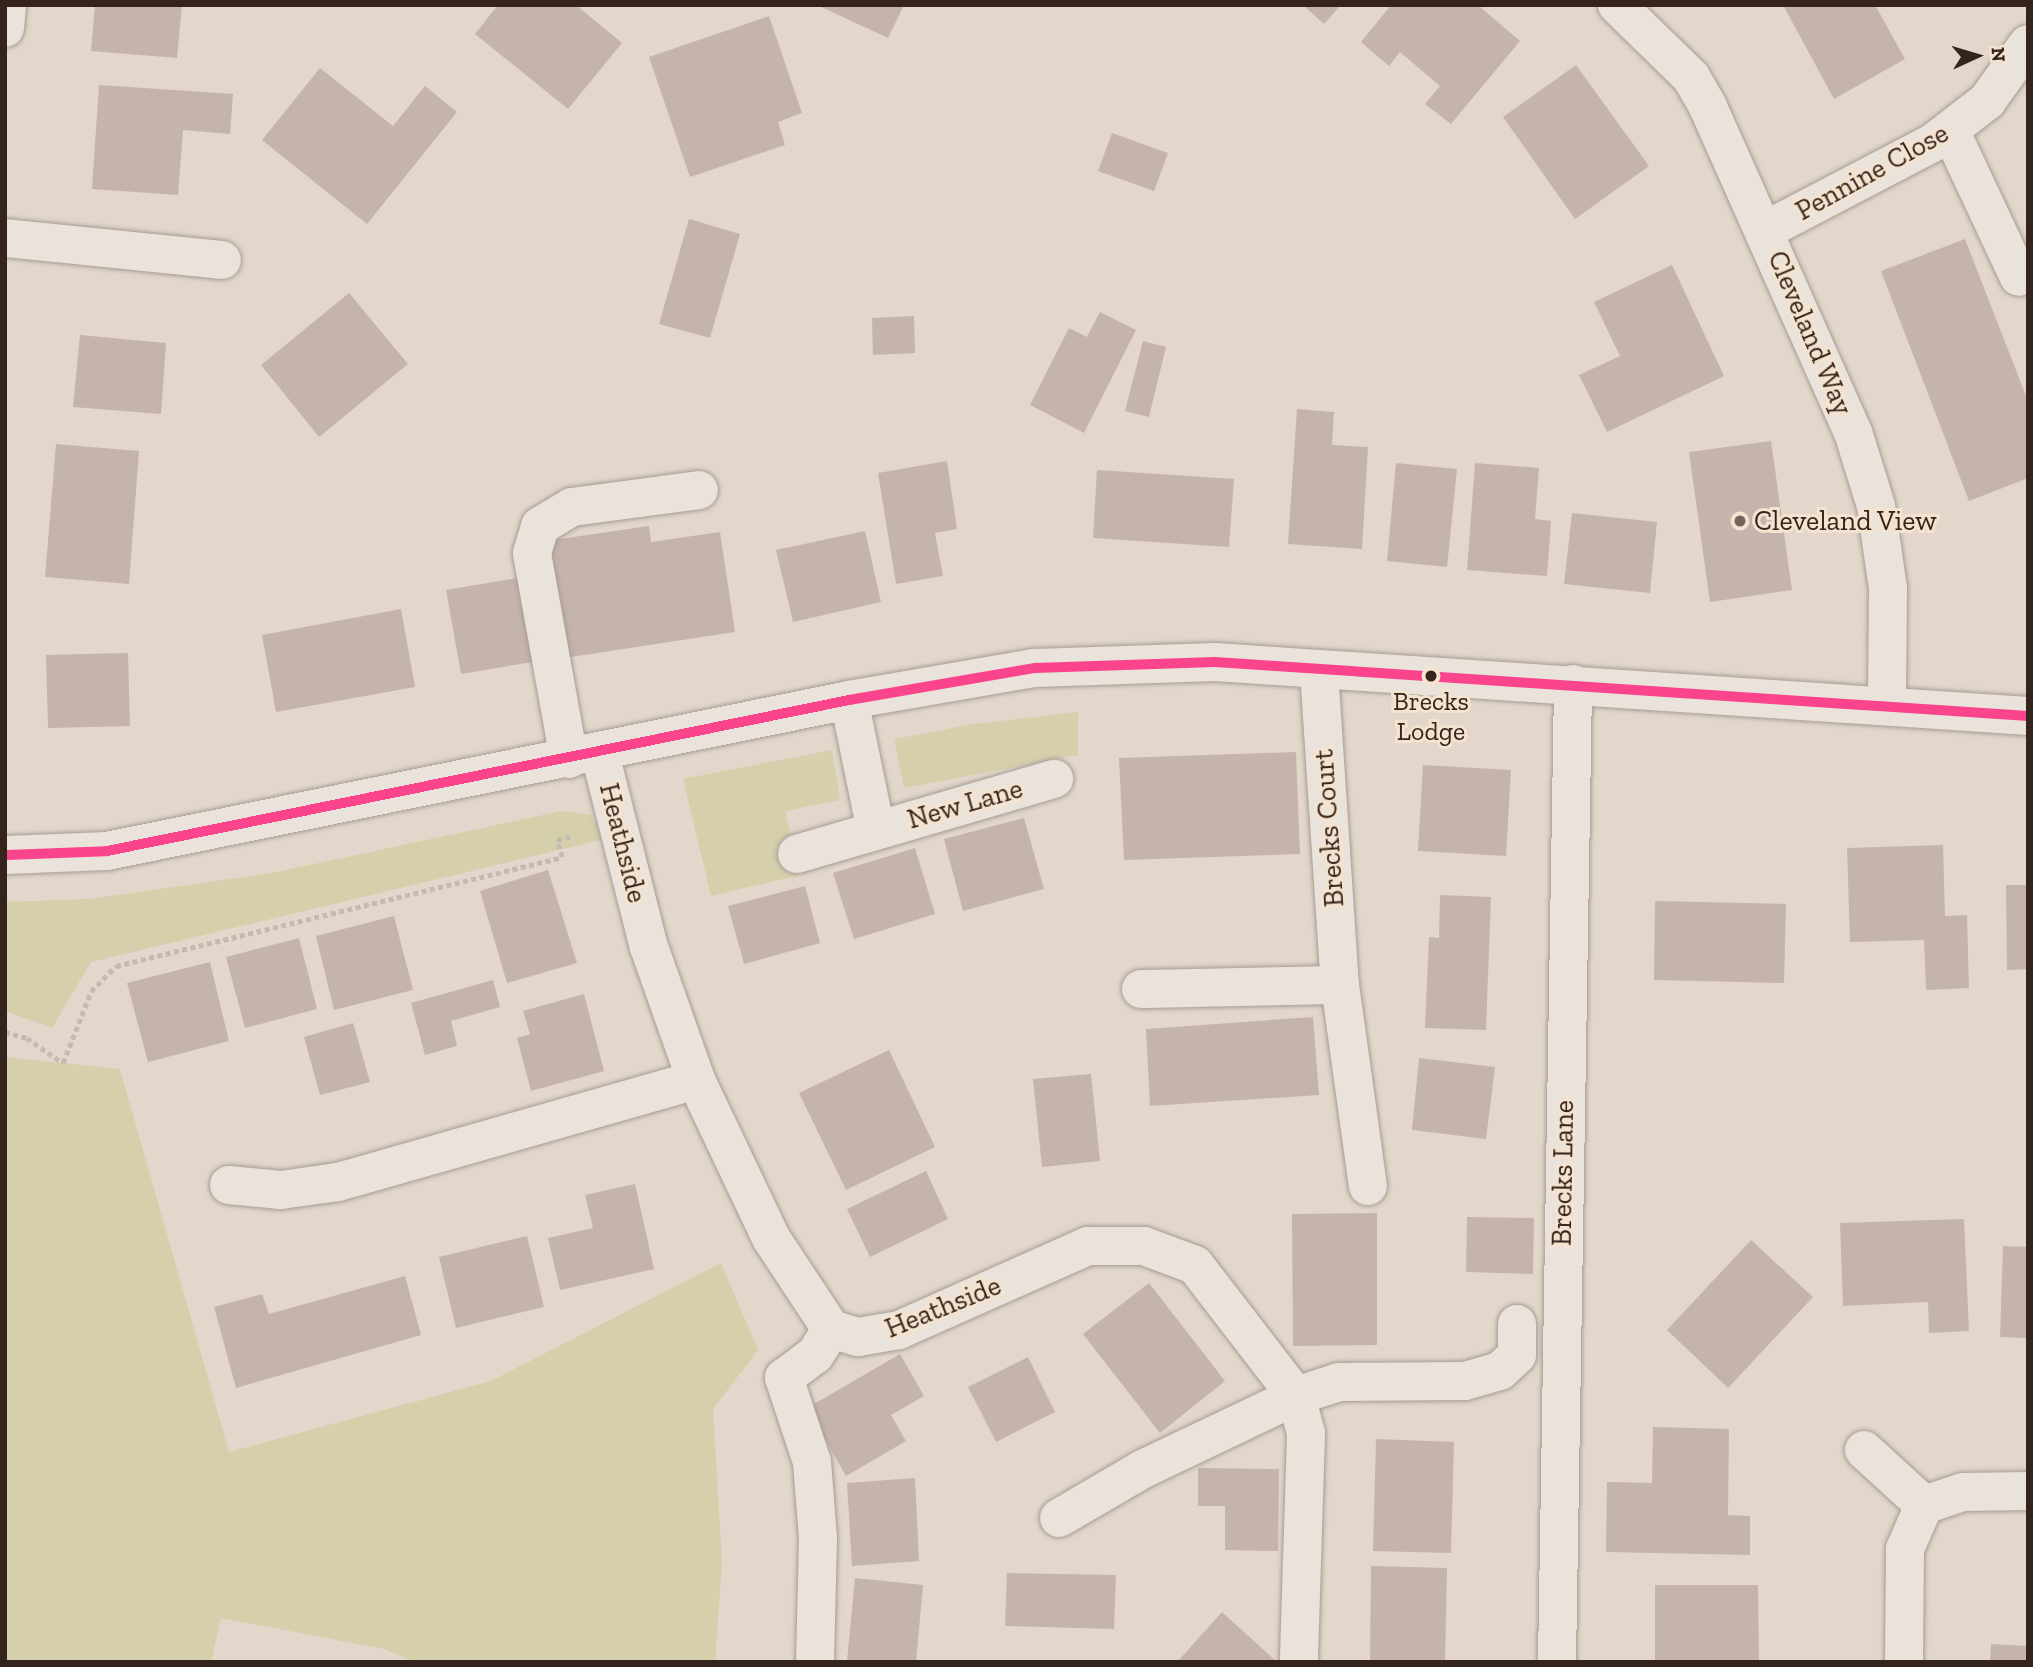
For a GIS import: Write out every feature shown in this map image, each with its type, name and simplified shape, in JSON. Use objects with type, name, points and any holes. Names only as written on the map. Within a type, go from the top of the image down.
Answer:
[{"type":"street","points":[[5,28],[7,5]]},
{"type":"street","name":"Cleveland Way","points":[[1617,5],[1691,77],[1766,230],[1853,432],[1876,506],[1888,588],[1887,705]]},
{"type":"street","name":"Pennine Close","points":[[1766,230],[1950,130],[1987,101],[2028,44]]},
{"type":"street","points":[[1950,130],[2020,277]]},
{"type":"street","points":[[5,238],[222,260]]},
{"type":"street","name":"Heathside","points":[[699,491],[572,507],[540,526],[532,554],[585,756],[618,822],[649,947],[696,1080],[771,1238],[831,1329],[858,1337],[900,1330],[1088,1245],[1144,1246],[1195,1265],[1296,1396],[1306,1434],[1299,1662]]},
{"type":"street","points":[[5,855],[107,851],[585,756],[849,700],[1035,668],[1215,662],[2028,716]]},
{"type":"street","name":"Brecks Court","points":[[1319,671],[1340,985],[1368,1186]]},
{"type":"street","name":"Brecks Lane","points":[[1556,1662],[1573,684]]},
{"type":"street","name":"New Lane","points":[[849,700],[876,830]]},
{"type":"street","name":"New Lane","points":[[797,854],[1054,779]]},
{"type":"street","points":[[1141,989],[1340,985]]},
{"type":"street","points":[[229,1185],[281,1190],[338,1182],[696,1080]]},
{"type":"street","points":[[1059,1518],[1143,1469],[1296,1396],[1339,1382],[1465,1381],[1500,1371],[1517,1355],[1517,1324]]},
{"type":"street","points":[[815,1662],[818,1538],[812,1462],[784,1378],[815,1355],[831,1329]]},
{"type":"street","points":[[1864,1450],[1924,1505]]},
{"type":"street","points":[[1904,1662],[1905,1549],[1924,1505],[1963,1492],[2028,1491]]},
{"type":"path","points":[[5,1032],[27,1038],[63,1063],[91,991],[116,966],[562,856],[556,840],[618,822]]},
{"type":"shaded area","points":[[1078,712],[1078,755],[904,788],[894,739],[974,724]]},
{"type":"shaded area","points":[[832,750],[840,800],[785,811],[800,875],[711,896],[683,779]]},
{"type":"shaded area","points":[[562,811],[591,815],[605,839],[91,962],[52,1028],[5,1011],[5,902],[89,899],[272,873]]},
{"type":"shaded area","points":[[5,1057],[120,1069],[229,1452],[491,1381],[721,1263],[758,1350],[713,1409],[722,1562],[715,1662],[415,1662],[384,1649],[221,1618],[211,1662],[5,1662]]},
{"type":"building","points":[[95,5],[182,5],[177,58],[91,51]]},
{"type":"building","points":[[498,5],[576,5],[622,43],[568,109],[475,34]]},
{"type":"building","points":[[817,5],[904,5],[888,38]]},
{"type":"building","points":[[1303,5],[1341,5],[1324,24]]},
{"type":"building","points":[[1391,5],[1478,5],[1520,41],[1451,124],[1425,104],[1440,86],[1400,52],[1389,66],[1361,42]]},
{"type":"building","points":[[1783,5],[1875,5],[1905,59],[1834,99]]},
{"type":"building","points":[[769,16],[802,113],[778,122],[785,145],[690,177],[649,57]]},
{"type":"building","points":[[1576,65],[1649,166],[1575,219],[1503,117]]},
{"type":"building","points":[[320,68],[393,126],[425,86],[457,112],[367,224],[262,140]]},
{"type":"building","points":[[99,85],[233,94],[230,134],[183,130],[178,195],[92,189]]},
{"type":"building","points":[[1112,133],[1168,153],[1154,191],[1098,171]]},
{"type":"building","points":[[689,219],[740,234],[710,338],[659,324]]},
{"type":"building","points":[[1965,239],[2028,401],[2028,478],[1969,501],[1881,271]]},
{"type":"building","points":[[1672,265],[1724,376],[1607,432],[1579,375],[1620,356],[1594,302]]},
{"type":"building","points":[[349,293],[408,364],[319,437],[261,365]]},
{"type":"building","points":[[1100,312],[1136,330],[1084,433],[1030,405],[1069,328],[1087,337]]},
{"type":"building","points":[[914,316],[915,353],[873,355],[872,318]]},
{"type":"building","points":[[80,335],[166,343],[161,414],[73,407]]},
{"type":"building","points":[[1143,341],[1166,347],[1149,417],[1125,411]]},
{"type":"building","points":[[1297,409],[1334,412],[1332,445],[1368,447],[1362,549],[1288,544]]},
{"type":"building","name":"Cleveland View","points":[[1771,441],[1792,590],[1710,602],[1689,452]]},
{"type":"building","points":[[56,444],[139,451],[129,584],[45,577]]},
{"type":"building","points":[[947,461],[957,529],[935,533],[943,576],[896,584],[878,473]]},
{"type":"building","points":[[1396,463],[1457,469],[1447,567],[1387,561]]},
{"type":"building","points":[[1475,463],[1539,468],[1535,519],[1551,521],[1547,576],[1467,570]]},
{"type":"building","points":[[1097,470],[1234,479],[1229,547],[1093,538]]},
{"type":"building","points":[[1572,513],[1657,522],[1650,593],[1564,584]]},
{"type":"building","points":[[649,526],[651,542],[720,532],[735,632],[564,658],[546,541]]},
{"type":"building","points":[[865,531],[881,602],[793,622],[776,550]]},
{"type":"building","points":[[517,578],[532,662],[461,674],[446,590]]},
{"type":"building","points":[[401,609],[415,687],[276,712],[262,635]]},
{"type":"building","points":[[128,653],[130,726],[48,728],[46,655]]},
{"type":"building","points":[[1296,752],[1300,854],[1124,860],[1119,758]]},
{"type":"building","points":[[1423,765],[1511,770],[1506,856],[1418,851]]},
{"type":"building","points":[[1024,818],[1044,889],[963,911],[944,839]]},
{"type":"building","points":[[1943,845],[1945,916],[1967,915],[1969,988],[1926,990],[1924,940],[1850,942],[1847,848]]},
{"type":"building","points":[[915,848],[935,914],[854,939],[833,873]]},
{"type":"building","points":[[548,870],[577,963],[507,983],[480,891]]},
{"type":"building","points":[[2006,885],[2028,885],[2028,969],[2007,970]]},
{"type":"building","points":[[805,886],[820,943],[744,964],[728,906]]},
{"type":"building","points":[[1440,895],[1491,897],[1486,1030],[1425,1028],[1429,937],[1439,938]]},
{"type":"building","points":[[1655,901],[1786,904],[1784,983],[1654,980]]},
{"type":"building","points":[[394,916],[413,990],[334,1010],[316,936]]},
{"type":"building","points":[[299,938],[317,1009],[245,1028],[226,957]]},
{"type":"building","points":[[210,962],[229,1041],[148,1062],[127,983]]},
{"type":"building","points":[[493,980],[500,1007],[451,1021],[457,1046],[425,1055],[411,1003]]},
{"type":"building","points":[[584,994],[604,1071],[531,1091],[517,1038],[530,1034],[523,1011]]},
{"type":"building","points":[[1313,1017],[1319,1095],[1150,1106],[1146,1029]]},
{"type":"building","points":[[353,1023],[370,1082],[320,1095],[304,1037]]},
{"type":"building","points":[[889,1050],[935,1147],[846,1190],[799,1093]]},
{"type":"building","points":[[1419,1058],[1495,1067],[1486,1139],[1412,1130]]},
{"type":"building","points":[[1091,1074],[1100,1161],[1042,1167],[1033,1079]]},
{"type":"building","points":[[926,1171],[948,1219],[870,1257],[847,1209]]},
{"type":"building","points":[[635,1184],[654,1269],[560,1290],[548,1238],[593,1228],[585,1195]]},
{"type":"building","points":[[1377,1213],[1377,1345],[1293,1346],[1292,1214]]},
{"type":"building","points":[[1467,1217],[1534,1218],[1533,1274],[1466,1272]]},
{"type":"building","points":[[1964,1219],[1969,1331],[1929,1333],[1928,1302],[1843,1306],[1840,1223]]},
{"type":"building","points":[[527,1236],[544,1307],[456,1328],[439,1257]]},
{"type":"building","points":[[1751,1240],[1813,1297],[1728,1388],[1667,1330]]},
{"type":"building","points":[[2003,1246],[2028,1247],[2028,1338],[2000,1337]]},
{"type":"building","points":[[405,1276],[421,1335],[236,1388],[214,1307],[262,1294],[269,1314]]},
{"type":"building","points":[[1149,1283],[1225,1381],[1160,1433],[1083,1334]]},
{"type":"building","points":[[900,1354],[924,1396],[891,1415],[906,1441],[846,1476],[807,1408]]},
{"type":"building","points":[[1028,1357],[1055,1412],[996,1442],[968,1387]]},
{"type":"building","points":[[1653,1427],[1729,1429],[1728,1515],[1750,1516],[1750,1555],[1606,1552],[1607,1482],[1652,1483]]},
{"type":"building","points":[[1376,1439],[1454,1442],[1451,1553],[1373,1551]]},
{"type":"building","points":[[1198,1468],[1279,1469],[1278,1551],[1225,1550],[1225,1506],[1198,1506]]},
{"type":"building","points":[[915,1478],[919,1561],[852,1566],[847,1483]]},
{"type":"building","points":[[1371,1566],[1447,1568],[1445,1662],[1370,1662]]},
{"type":"building","points":[[1007,1573],[1116,1575],[1114,1629],[1005,1626]]},
{"type":"building","points":[[855,1578],[923,1585],[916,1662],[847,1661]]},
{"type":"building","points":[[1655,1585],[1758,1585],[1759,1662],[1655,1662]]},
{"type":"building","points":[[1222,1612],[1277,1662],[1177,1662]]},
{"type":"building","points":[[1991,1644],[2028,1646],[2028,1662],[1990,1662]]},
{"type":"transit line","points":[[5,855],[107,851],[849,700],[1035,668],[1215,662],[2028,716]]},
{"type":"place","name":"Cleveland View","points":[[1740,521]]},
{"type":"place","name":"Brecks Lodge","points":[[1431,676]]}]
